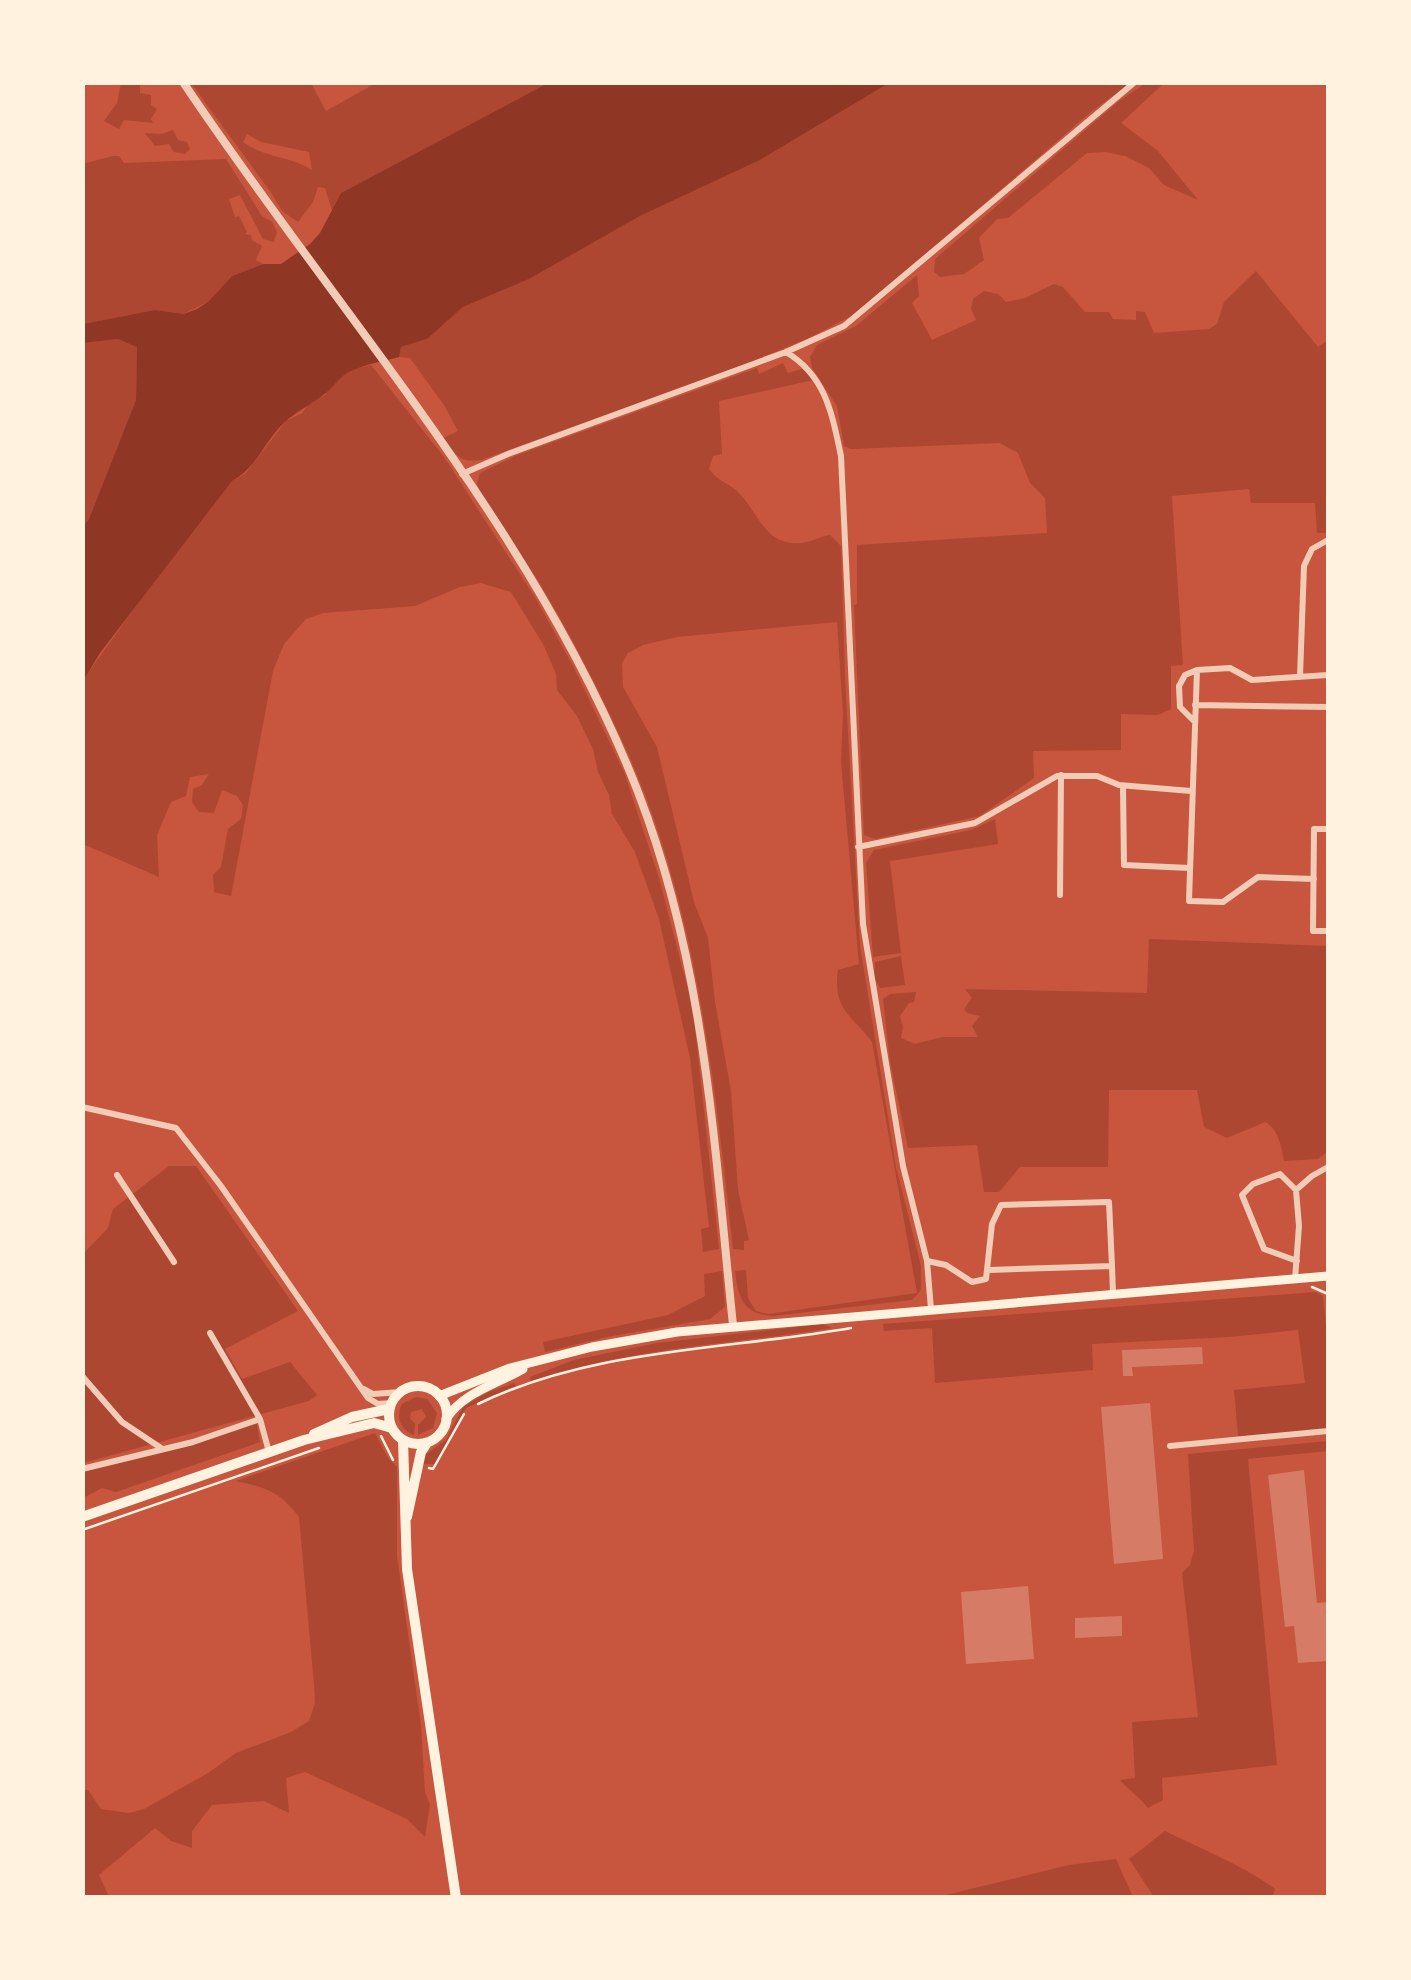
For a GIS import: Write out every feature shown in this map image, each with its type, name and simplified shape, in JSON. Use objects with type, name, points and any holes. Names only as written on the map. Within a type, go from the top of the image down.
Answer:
[{"type":"main road","points":[[438,1396],[510,1368],[623,1341],[734,1325],[1328,1276]]},
{"type":"main road","points":[[405,1523],[426,1443],[440,1434],[452,1409],[479,1390],[530,1365]]},
{"type":"main road","points":[[304,1440],[352,1417],[390,1406],[401,1392],[425,1388],[438,1396],[446,1418]]},
{"type":"main road","points":[[390,1406],[392,1428]]},
{"type":"main road","points":[[82,1517],[304,1440],[374,1423],[392,1428],[403,1440],[426,1443]]},
{"type":"main road","points":[[403,1440],[407,1570],[456,1898]]},
{"type":"street","points":[[183,82],[520,559],[606,718],[639,794],[667,880],[700,1018],[734,1325]]},
{"type":"street","points":[[462,474],[786,352],[844,326],[1135,82]]},
{"type":"street","points":[[786,352],[807,368],[829,402],[841,456],[863,924],[903,1166],[927,1262],[931,1309]]},
{"type":"street","points":[[1300,676],[1304,566],[1312,550],[1328,540]]},
{"type":"street","points":[[1195,722],[1180,707],[1178,690],[1182,677],[1197,670],[1230,668],[1252,680],[1328,674]]},
{"type":"street","points":[[1197,670],[1189,901],[1224,902],[1258,877],[1314,879]]},
{"type":"street","points":[[1196,705],[1328,707]]},
{"type":"street","points":[[858,848],[975,823],[1040,783],[1061,776],[1097,776],[1123,786],[1191,790]]},
{"type":"street","points":[[1060,895],[1061,776]]},
{"type":"street","points":[[1123,786],[1124,865],[1190,868]]},
{"type":"street","points":[[1328,830],[1314,829],[1313,931],[1328,931]]},
{"type":"street","points":[[82,1107],[176,1128],[368,1398],[390,1406]]},
{"type":"street","points":[[1296,1190],[1328,1167]]},
{"type":"street","points":[[1295,1279],[1297,1260],[1296,1190],[1280,1174],[1253,1184],[1242,1195],[1262,1246],[1297,1260]]},
{"type":"street","points":[[117,1176],[174,1262]]},
{"type":"street","points":[[927,1262],[946,1264],[972,1282],[986,1279],[992,1224],[999,1207],[1010,1203],[1108,1202],[1113,1294]]},
{"type":"street","points":[[989,1270],[1112,1266]]},
{"type":"street","points":[[210,1333],[260,1419],[269,1452]]},
{"type":"street","points":[[82,1376],[122,1422],[163,1449]]},
{"type":"street","points":[[362,1388],[372,1394],[401,1392]]},
{"type":"street","points":[[85,1467],[163,1449],[260,1419]]},
{"type":"street","points":[[1170,1446],[1328,1431]]},
{"type":"path","points":[[472,1406],[596,1366],[708,1346],[845,1329]]},
{"type":"path","points":[[418,1466],[433,1470],[466,1411]]},
{"type":"path","points":[[376,1430],[390,1458],[404,1466]]},
{"type":"path","points":[[82,1530],[326,1445]]},
{"type":"shaded area","points":[[121,83],[140,84],[140,93],[151,95],[151,105],[157,109],[151,119],[153,123],[124,120],[119,129],[104,121],[117,103]]},
{"type":"shaded area","points":[[191,83],[311,83],[326,111],[376,83],[548,83],[341,193],[332,211],[325,188],[318,187],[313,202],[298,222],[282,211]],"holes":[[[247,134],[261,142],[309,152],[312,170],[243,142]]]},
{"type":"shaded area","points":[[548,83],[889,83],[760,160],[640,216],[529,279],[463,307],[427,339],[401,347],[399,357],[344,375],[285,422],[248,469],[232,481],[100,653],[83,681],[83,526],[136,400],[137,347],[118,339],[83,343],[83,324],[155,310],[184,314],[197,309],[232,276],[263,264],[281,264],[310,244],[341,193]]},
{"type":"shaded area","points":[[889,83],[1130,83],[857,313],[748,363],[481,460],[463,459],[451,449],[443,438],[458,431],[410,358],[399,357],[401,347],[427,339],[463,307],[529,279],[640,216],[760,160]]},
{"type":"shaded area","points":[[1146,83],[1162,85],[1121,123],[1158,151],[1198,200],[1164,185],[1149,168],[1125,156],[1087,153],[1008,218],[997,219],[979,238],[984,260],[964,274],[940,277],[934,272],[935,259],[1119,101]]},
{"type":"shaded area","points":[[173,130],[178,140],[187,142],[190,149],[185,154],[174,152],[169,144],[155,146],[145,133],[162,134]]},
{"type":"shaded area","points":[[119,156],[124,163],[226,159],[262,216],[272,222],[277,232],[274,242],[263,239],[240,195],[229,199],[245,234],[262,246],[256,260],[263,264],[232,276],[209,301],[184,314],[155,310],[83,324],[82,164]]},
{"type":"shaded area","points":[[1256,271],[1318,347],[1328,340],[1328,533],[1317,533],[1315,503],[1251,503],[1249,489],[1172,496],[1183,665],[1171,666],[1171,709],[1158,715],[1121,714],[1121,750],[1033,751],[1034,778],[980,816],[875,839],[864,835],[854,605],[857,545],[1047,533],[1045,498],[1030,483],[1018,453],[1000,443],[851,449],[844,446],[837,406],[812,368],[810,357],[817,345],[856,326],[917,275],[919,296],[912,303],[932,340],[976,320],[971,309],[973,299],[984,291],[998,294],[1006,302],[1054,284],[1063,287],[1085,312],[1109,312],[1113,319],[1136,320],[1136,311],[1145,312],[1154,333],[1209,329],[1217,324],[1224,302]]},
{"type":"shaded area","points":[[118,339],[137,346],[136,400],[83,526],[83,343]]},
{"type":"shaded area","points":[[783,363],[788,373],[805,368],[813,380],[719,401],[722,454],[713,456],[709,469],[740,494],[774,536],[793,543],[830,535],[841,546],[860,946],[896,1167],[921,1266],[921,1290],[912,1300],[773,1316],[755,1312],[744,1303],[735,1271],[746,1270],[748,1298],[756,1311],[768,1314],[917,1293],[872,1042],[841,1004],[838,994],[838,970],[859,964],[841,762],[843,713],[837,622],[677,637],[643,645],[628,653],[622,663],[623,687],[657,747],[694,902],[708,938],[731,1091],[738,1190],[749,1240],[744,1241],[744,1250],[733,1249],[699,994],[670,868],[650,807],[572,641],[477,483],[480,473],[515,456],[757,368],[759,374]]},
{"type":"shaded area","points":[[371,365],[444,457],[536,599],[624,772],[659,878],[693,1009],[719,1249],[703,1252],[701,1229],[709,1227],[690,1058],[659,919],[635,852],[612,814],[593,749],[577,716],[557,690],[556,674],[543,644],[511,592],[481,583],[460,587],[415,606],[323,613],[306,619],[284,644],[273,671],[231,896],[214,892],[213,875],[221,867],[228,829],[241,819],[243,805],[237,796],[222,790],[214,813],[199,812],[192,802],[193,789],[202,785],[209,774],[190,777],[186,796],[171,802],[157,835],[159,877],[83,844],[82,681],[178,548],[232,481],[245,474],[286,421],[325,395],[337,378]]},
{"type":"shaded area","points":[[995,819],[998,844],[890,861],[901,953],[873,957],[866,863],[874,850],[971,830]]},
{"type":"shaded area","points":[[1149,939],[1328,946],[1328,1151],[1318,1159],[1284,1161],[1276,1134],[1265,1122],[1227,1138],[1204,1127],[1197,1090],[1109,1090],[1108,1167],[1020,1167],[999,1192],[984,1192],[977,1145],[908,1148],[890,1062],[883,999],[890,994],[916,992],[914,1002],[900,1016],[901,1038],[915,1044],[942,1037],[978,1037],[972,1026],[980,1016],[964,1009],[972,998],[965,989],[1147,993]]},
{"type":"shaded area","points":[[901,956],[905,985],[880,988],[874,977],[875,962]]},
{"type":"shaded area","points":[[169,1166],[196,1166],[298,1311],[225,1349],[242,1379],[290,1362],[317,1395],[309,1401],[83,1463],[83,1254],[108,1228],[113,1209]]},
{"type":"shaded area","points":[[722,1271],[725,1307],[710,1319],[545,1352],[543,1342],[668,1315],[705,1296],[704,1274]]},
{"type":"shaded area","points":[[1316,1292],[1323,1296],[1328,1348],[1328,1429],[1238,1436],[1234,1390],[1305,1383],[1298,1330],[1092,1344],[1093,1370],[935,1383],[932,1328],[884,1331],[883,1324]]},
{"type":"shaded area","points":[[822,1324],[832,1328],[643,1354],[531,1381],[530,1377],[574,1360],[657,1343]]},
{"type":"shaded area","points":[[514,1383],[516,1386],[466,1408],[435,1464],[422,1464],[425,1455],[446,1440],[463,1407]]},
{"type":"shaded area","points":[[416,1397],[427,1399],[437,1413],[433,1428],[418,1435],[418,1425],[426,1417],[422,1409],[411,1412],[414,1435],[402,1426],[399,1413],[402,1404]]},
{"type":"shaded area","points":[[257,1424],[260,1442],[116,1492],[102,1488],[83,1498],[83,1472],[190,1446]]},
{"type":"shaded area","points":[[375,1433],[397,1467],[397,1556],[421,1725],[425,1792],[430,1805],[425,1837],[407,1819],[305,1772],[286,1778],[289,1813],[264,1801],[212,1805],[192,1831],[192,1848],[171,1841],[155,1828],[99,1875],[109,1897],[83,1897],[82,1790],[88,1790],[101,1809],[129,1813],[144,1809],[236,1753],[309,1721],[315,1703],[299,1517],[272,1492],[236,1481]]},
{"type":"shaded area","points":[[1328,1441],[1328,1451],[1248,1459],[1277,1765],[1162,1778],[1163,1800],[1148,1808],[1120,1780],[1135,1778],[1132,1722],[1198,1717],[1182,1573],[1190,1565],[1194,1551],[1188,1454]]},
{"type":"shaded area","points":[[1165,1831],[1263,1880],[1275,1889],[1272,1897],[1154,1897],[1129,1859]]},
{"type":"shaded area","points":[[1116,1859],[1133,1897],[938,1897],[1069,1865]]},
{"type":"building","points":[[1202,1347],[1203,1364],[1132,1367],[1133,1376],[1123,1376],[1122,1350]]},
{"type":"building","points":[[1150,1403],[1163,1559],[1114,1564],[1101,1407]]},
{"type":"building","points":[[1304,1470],[1317,1603],[1328,1602],[1328,1661],[1298,1663],[1294,1626],[1285,1627],[1268,1475]]},
{"type":"building","points":[[1028,1586],[1034,1659],[966,1664],[961,1592]]},
{"type":"building","points":[[1122,1616],[1122,1636],[1075,1638],[1075,1618]]}]
